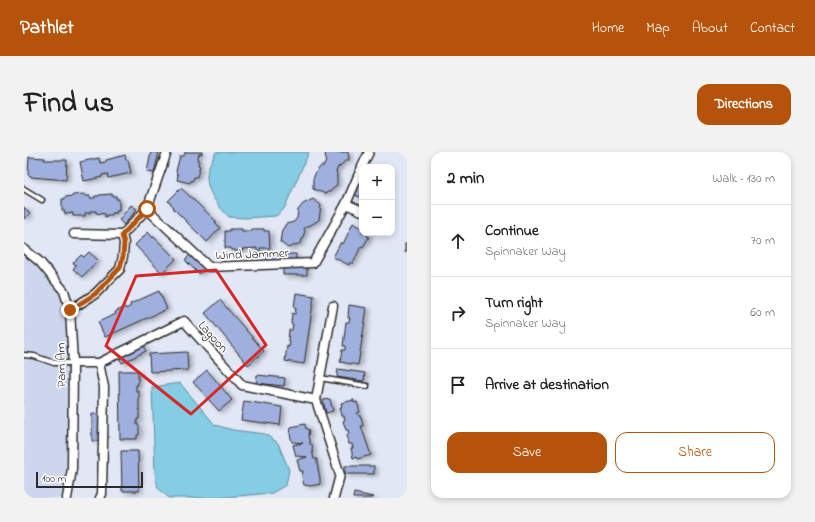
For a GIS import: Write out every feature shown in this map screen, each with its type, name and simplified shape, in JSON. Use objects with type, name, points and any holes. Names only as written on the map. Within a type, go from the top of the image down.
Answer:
[{"type":"street","points":[[74,234],[122,235],[147,209],[166,152]]},
{"type":"street","name":"Wind Jammer","points":[[363,164],[369,152]]},
{"type":"street","name":"Wind Jammer","points":[[147,209],[209,267],[313,263],[346,204],[359,174]]},
{"type":"street","points":[[346,204],[359,210]]},
{"type":"street","points":[[70,310],[95,294],[120,268],[124,243],[122,235]]},
{"type":"street","name":"Pam Am","points":[[24,249],[40,262],[64,291],[70,310],[73,363],[72,469],[67,498]]},
{"type":"street","points":[[334,306],[316,400],[340,475],[334,498]]},
{"type":"street","name":"Lagoon","points":[[73,363],[99,364],[184,321],[242,384],[316,400]]},
{"type":"street","points":[[99,364],[104,387],[102,494],[100,498]]},
{"type":"lane","points":[[24,189],[42,200]]},
{"type":"lane","points":[[24,355],[34,356],[54,363],[73,363]]},
{"type":"lane","points":[[320,378],[367,386]]},
{"type":"highlighted area","points":[[216,270],[266,345],[191,414],[106,346],[136,276]]},
{"type":"shaded area","points":[[24,253],[61,292],[66,311],[69,359],[69,466],[64,498],[24,498]]},
{"type":"water","points":[[216,152],[309,152],[284,209],[276,216],[245,218],[229,217],[212,196],[207,183],[207,176],[209,165]]},
{"type":"water","points":[[180,383],[215,425],[233,430],[265,434],[278,443],[289,470],[286,485],[272,493],[215,498],[169,498],[158,488],[155,473],[152,387]]},
{"type":"building","points":[[151,152],[159,152],[154,173],[147,172]]},
{"type":"building","points":[[185,152],[202,152],[202,154],[199,154],[197,160],[199,161],[198,165],[200,166],[197,177],[194,177],[190,183],[177,180],[178,176],[176,171],[180,156],[184,156]]},
{"type":"building","points":[[325,152],[348,152],[349,160],[346,160],[338,167],[336,172],[337,185],[326,194],[313,189],[313,179],[316,172],[321,166],[324,166],[326,160]]},
{"type":"building","points":[[125,155],[126,160],[128,160],[131,173],[108,178],[107,174],[102,175],[102,177],[84,181],[80,162],[99,158],[100,163]]},
{"type":"building","points":[[29,157],[45,158],[44,160],[67,160],[66,180],[31,177],[28,175]]},
{"type":"building","points":[[359,181],[359,197],[353,194]]},
{"type":"building","points":[[181,188],[216,221],[215,222],[220,228],[207,242],[173,208],[174,207],[168,201]]},
{"type":"building","points":[[85,194],[85,196],[90,196],[90,198],[95,198],[95,196],[99,195],[112,194],[112,196],[116,196],[116,199],[119,199],[119,210],[116,210],[117,213],[107,215],[107,217],[105,217],[105,214],[96,213],[96,211],[85,213],[85,216],[73,216],[73,213],[65,214],[65,211],[62,211],[62,199],[73,195]]},
{"type":"building","points":[[313,199],[321,205],[319,220],[309,226],[306,226],[301,243],[288,248],[280,242],[282,230],[286,224],[294,222],[297,218],[298,210],[303,204]]},
{"type":"building","points":[[131,205],[137,209],[124,225],[119,220]]},
{"type":"building","points":[[24,207],[30,214],[24,219]]},
{"type":"building","points":[[353,223],[359,226],[359,236],[369,237],[363,247],[361,246],[353,264],[350,262],[349,265],[333,257],[341,242],[343,244]]},
{"type":"building","points":[[230,229],[252,231],[252,229],[264,229],[264,231],[269,231],[270,248],[260,248],[260,252],[257,252],[257,248],[235,251],[231,250],[231,248],[225,248],[225,231],[230,231]]},
{"type":"building","points":[[148,232],[176,259],[162,273],[135,245]]},
{"type":"building","points":[[405,244],[407,244],[407,252],[405,252]]},
{"type":"building","points":[[89,252],[98,260],[82,277],[73,269],[76,265],[73,263],[81,255],[84,257]]},
{"type":"building","points":[[267,254],[296,254],[296,261],[267,262]]},
{"type":"building","points":[[190,255],[205,269],[199,274],[185,260]]},
{"type":"building","points":[[307,267],[307,275],[283,275],[283,268]]},
{"type":"building","points":[[159,291],[167,309],[105,337],[98,322],[116,314],[115,312],[125,307],[126,309],[131,306],[130,304]]},
{"type":"building","points":[[296,293],[314,296],[304,364],[285,361],[287,346],[289,347],[290,341],[288,341],[289,330],[292,330],[293,324],[291,324],[292,313],[295,314],[296,308],[294,307]]},
{"type":"building","points":[[220,300],[264,351],[248,365],[205,313]]},
{"type":"building","points":[[349,305],[367,308],[358,365],[340,362],[342,350],[345,350],[345,346],[343,346],[346,322],[349,322],[350,318],[348,318]]},
{"type":"building","points":[[143,345],[146,351],[122,363],[119,357]]},
{"type":"building","points":[[187,352],[188,370],[150,372],[149,354]]},
{"type":"building","points":[[338,369],[365,373],[364,381],[337,377]]},
{"type":"building","points":[[207,370],[232,400],[219,411],[193,382]]},
{"type":"building","points":[[119,371],[138,371],[138,385],[136,385],[136,391],[139,391],[139,419],[137,419],[137,425],[139,425],[139,435],[137,435],[137,439],[120,439]]},
{"type":"building","points":[[257,375],[285,378],[284,386],[256,383]]},
{"type":"building","points":[[330,399],[333,411],[326,413],[323,400]]},
{"type":"building","points":[[354,400],[354,403],[357,402],[360,412],[357,413],[361,416],[363,426],[361,426],[371,455],[357,459],[356,457],[353,458],[351,448],[353,448],[352,444],[349,444],[347,435],[349,434],[343,421],[345,420],[344,416],[342,416],[340,407],[342,407],[341,403]]},
{"type":"building","points":[[244,401],[282,407],[280,425],[241,420]]},
{"type":"building","points":[[92,414],[99,414],[100,441],[92,441]]},
{"type":"building","points":[[305,424],[306,429],[309,430],[308,436],[310,444],[313,445],[312,450],[314,459],[317,459],[320,479],[320,484],[311,486],[304,485],[302,477],[303,471],[300,471],[297,460],[307,457],[296,456],[293,445],[303,443],[292,442],[290,434],[291,427]]},
{"type":"building","points":[[121,451],[138,451],[139,491],[122,491]]},
{"type":"building","points":[[345,466],[374,466],[374,474],[345,474]]},
{"type":"building","points":[[354,493],[373,497],[373,498],[353,498]]},
{"type":"route","points":[[70,310],[95,294],[120,268],[124,243],[122,235],[147,209]]}]
